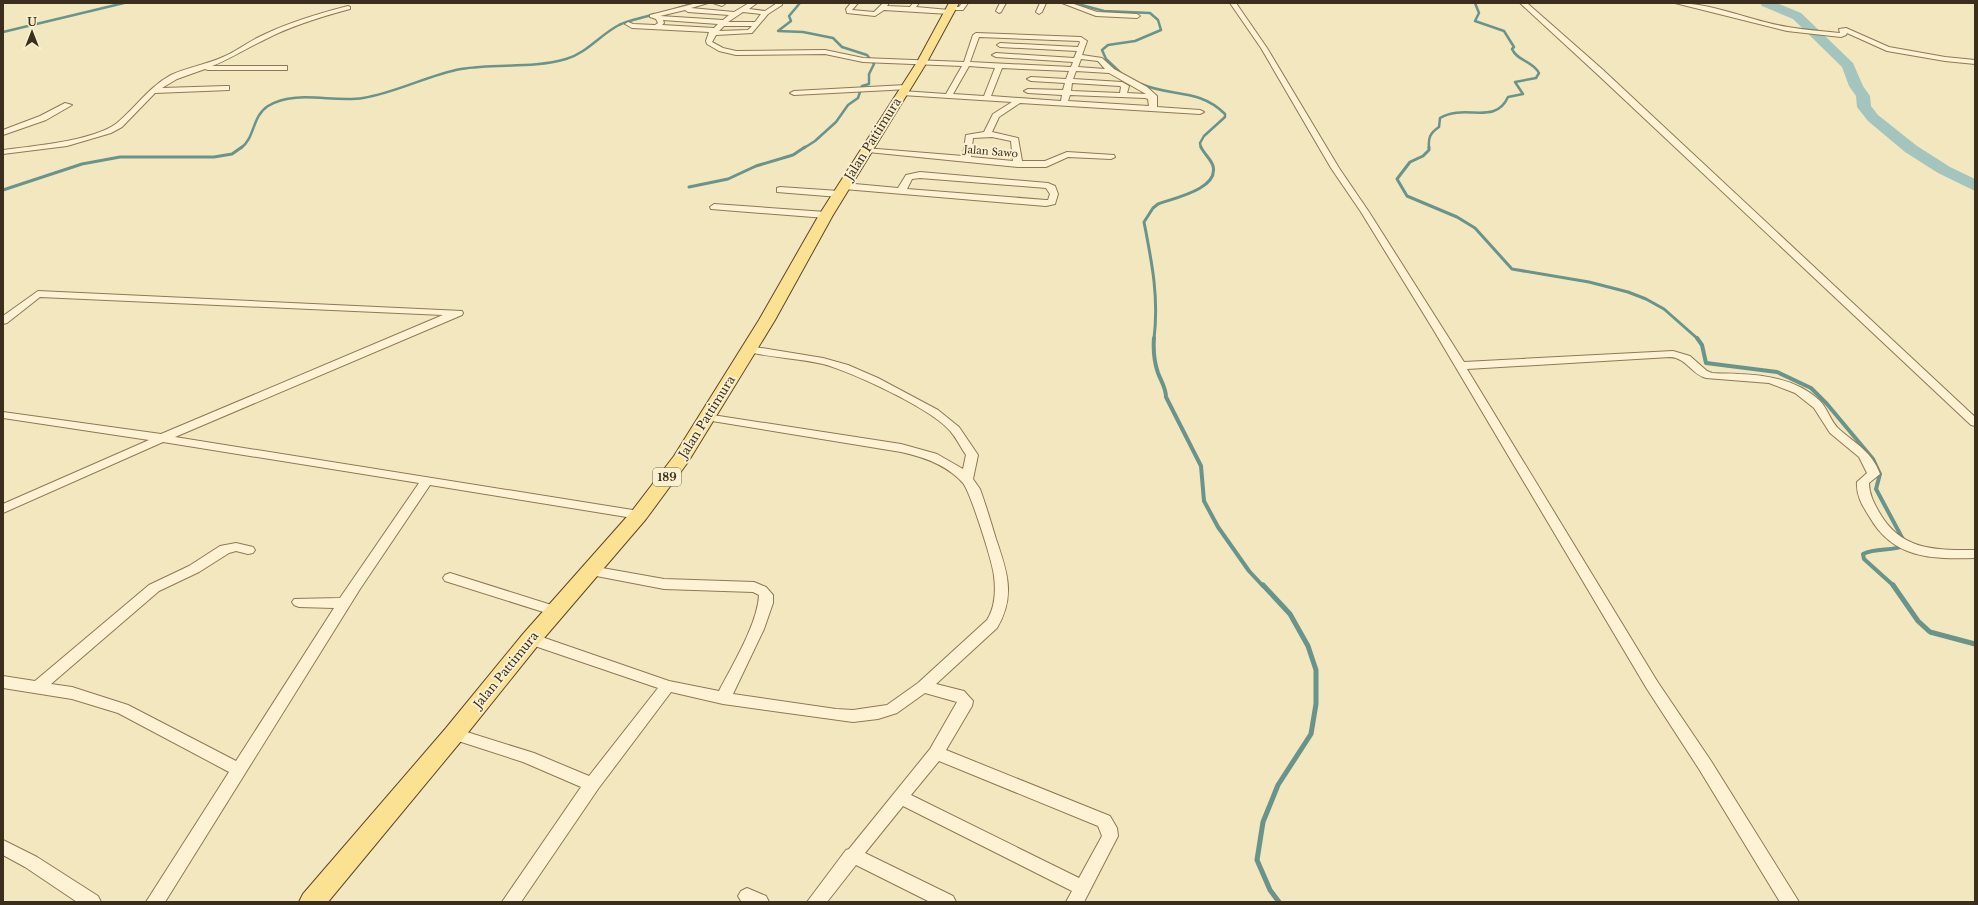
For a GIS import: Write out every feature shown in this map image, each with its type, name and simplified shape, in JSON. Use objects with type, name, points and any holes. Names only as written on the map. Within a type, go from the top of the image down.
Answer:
[{"type":"main road","name":"Jalan Pattimura","points":[[312,902],[454,734],[531,640],[639,515],[682,458],[706,417],[768,320],[826,215],[868,150],[955,7]]},
{"type":"street","points":[[705,3],[646,18],[628,25],[658,26],[713,32],[750,32],[755,24],[766,13],[780,4]]},
{"type":"street","points":[[707,12],[721,3]]},
{"type":"street","points":[[754,3],[722,23],[713,32],[708,41],[709,43],[713,47],[727,52],[826,52],[862,60],[875,61],[1110,71]]},
{"type":"street","points":[[855,3],[849,9],[849,12],[875,14],[884,5],[955,7]]},
{"type":"street","points":[[999,11],[1003,3]]},
{"type":"street","points":[[1039,12],[1043,3]]},
{"type":"street","points":[[1065,3],[1096,14],[1137,16]]},
{"type":"street","points":[[1233,3],[1268,54],[1335,168],[1365,212],[1652,685],[1705,765],[1790,902]]},
{"type":"street","points":[[1523,3],[1599,70],[1975,423]]},
{"type":"street","points":[[1678,3],[1732,14],[1776,27],[1803,32],[1844,35],[1841,30],[1846,30],[1882,48],[1945,59],[1975,62]]},
{"type":"street","points":[[1073,15],[1074,7]]},
{"type":"street","points":[[3,152],[67,144],[108,131],[119,125],[152,91],[181,74],[225,58],[284,28],[317,16],[348,8]]},
{"type":"street","points":[[681,9],[735,14]]},
{"type":"street","points":[[742,10],[766,13]]},
{"type":"street","points":[[646,18],[755,24]]},
{"type":"street","points":[[658,26],[661,23],[659,18]]},
{"type":"street","points":[[949,95],[966,64],[976,35],[1004,35],[1081,40],[1084,41],[1069,81],[1064,103]]},
{"type":"street","points":[[990,66],[1004,35]]},
{"type":"street","points":[[1000,46],[1080,49]]},
{"type":"street","points":[[996,55],[1100,59],[1110,71],[1146,90],[1153,96],[1150,97]]},
{"type":"street","points":[[987,97],[999,66]]},
{"type":"street","points":[[200,68],[284,68]]},
{"type":"street","points":[[987,135],[996,116],[1022,101],[1028,91],[1034,68]]},
{"type":"street","points":[[1031,79],[1124,84],[1123,96]]},
{"type":"street","points":[[152,91],[226,88]]},
{"type":"street","points":[[794,93],[904,90],[1022,101],[1200,112]]},
{"type":"street","points":[[1028,91],[1150,97],[1154,101],[1153,110]]},
{"type":"street","points":[[3,133],[43,118],[68,106]]},
{"type":"street","points":[[967,160],[969,137],[987,135],[1010,137],[1015,140],[1018,164]]},
{"type":"street","name":"Jalan Sawo","points":[[868,150],[1018,164],[1046,164],[1067,154],[1111,157]]},
{"type":"street","points":[[780,190],[901,191],[1046,203],[1052,202],[1054,194],[1054,189],[1048,186],[920,175],[909,177],[901,191]]},
{"type":"street","points":[[714,207],[826,215]]},
{"type":"street","points":[[3,322],[38,294],[458,313],[162,438],[3,509]]},
{"type":"street","points":[[749,349],[823,361],[844,367],[874,380],[934,412],[955,429],[972,455],[967,478]]},
{"type":"street","points":[[1459,366],[1666,354],[1679,355],[1690,360],[1700,373],[1712,377],[1760,378],[1794,388],[1804,393],[1817,403],[1833,430],[1864,454],[1871,464],[1874,474],[1862,482],[1862,490],[1874,517],[1886,532],[1901,544],[1913,550],[1925,553],[1975,554]]},
{"type":"street","points":[[3,415],[162,438],[639,515]]},
{"type":"street","points":[[531,640],[668,686],[723,698],[836,715],[865,716],[878,714],[892,708],[923,687],[992,624],[1000,607],[1001,574],[974,489],[967,478],[950,464],[933,456],[916,451],[706,417]]},
{"type":"street","points":[[155,902],[344,603],[427,480]]},
{"type":"street","points":[[38,687],[154,588],[194,569],[225,548],[236,547],[248,550]]},
{"type":"street","points":[[591,571],[674,585],[756,587],[762,590],[767,596],[767,604],[759,624],[723,698]]},
{"type":"street","points":[[450,578],[556,611]]},
{"type":"street","points":[[299,602],[344,603]]},
{"type":"street","points":[[3,682],[72,693],[123,708],[238,770]]},
{"type":"street","points":[[511,902],[592,784],[668,686]]},
{"type":"street","points":[[816,902],[852,855],[936,753],[965,701],[959,695],[923,687]]},
{"type":"street","points":[[454,734],[528,757],[592,784]]},
{"type":"street","points":[[899,797],[1079,895],[1110,836],[1109,828],[1104,821],[936,753]]},
{"type":"street","points":[[3,847],[31,862],[92,902]]},
{"type":"street","points":[[852,855],[947,902]]},
{"type":"waterway","points":[[3,32],[124,3]]},
{"type":"waterway","points":[[675,9],[695,3]]},
{"type":"waterway","points":[[800,3],[789,16],[791,21],[778,31],[803,32],[833,38],[842,47],[867,55],[874,64],[869,74],[869,84],[862,86],[858,98],[848,105],[836,122],[815,141],[804,148]]},
{"type":"waterway","points":[[1074,3],[1104,11],[1150,13],[1158,20],[1161,30],[1135,41],[1108,45],[1102,50],[1106,59],[1123,75]]},
{"type":"waterway","points":[[1475,3],[1479,13],[1475,21],[1504,31],[1514,47],[1512,49],[1514,53],[1533,66],[1539,73],[1536,78],[1515,82],[1523,94],[1508,97],[1502,106],[1495,110],[1478,113],[1459,112],[1440,118],[1439,127],[1430,136],[1429,150],[1423,156],[1410,162],[1397,179],[1407,196],[1457,217],[1475,228],[1512,269],[1589,282],[1628,292],[1646,299],[1664,309],[1697,338]]},
{"type":"waterway","points":[[1766,3],[1797,16],[1848,66],[1856,86],[1863,96],[1864,107],[1873,118],[1911,149],[1944,170],[1975,186]]},
{"type":"waterway","points":[[241,148],[249,139],[256,121],[263,110],[279,101],[302,97],[339,99],[363,98],[375,96],[436,75],[461,69],[487,66],[540,64],[566,59],[581,52],[619,25],[654,14]]},
{"type":"waterway","points":[[1141,84],[1163,91],[1184,94],[1205,100],[1225,114],[1225,117],[1204,136],[1200,143],[1201,148]]},
{"type":"waterway","points":[[3,190],[82,164],[120,157],[214,157],[232,154],[242,147]]},
{"type":"waterway","points":[[689,187],[728,179],[756,166],[793,155],[805,147]]},
{"type":"waterway","points":[[1154,339],[1156,309],[1154,280],[1144,222],[1153,208],[1158,204],[1194,191],[1209,181],[1213,174],[1213,166],[1201,147]]},
{"type":"waterway","points":[[1697,338],[1702,345],[1706,363],[1777,372],[1811,388],[1827,404],[1873,459],[1880,474],[1876,489],[1906,545],[1863,554],[1864,559],[1893,585]]},
{"type":"waterway","points":[[1154,339],[1156,364],[1166,397],[1201,466],[1204,501],[1218,527],[1249,571],[1263,586]]},
{"type":"waterway","points":[[1263,585],[1290,614],[1308,646],[1316,670],[1316,704],[1311,734],[1278,785],[1263,822],[1257,860],[1270,890],[1279,902]]},
{"type":"waterway","points":[[1893,585],[1918,621],[1930,632],[1975,644]]}]
